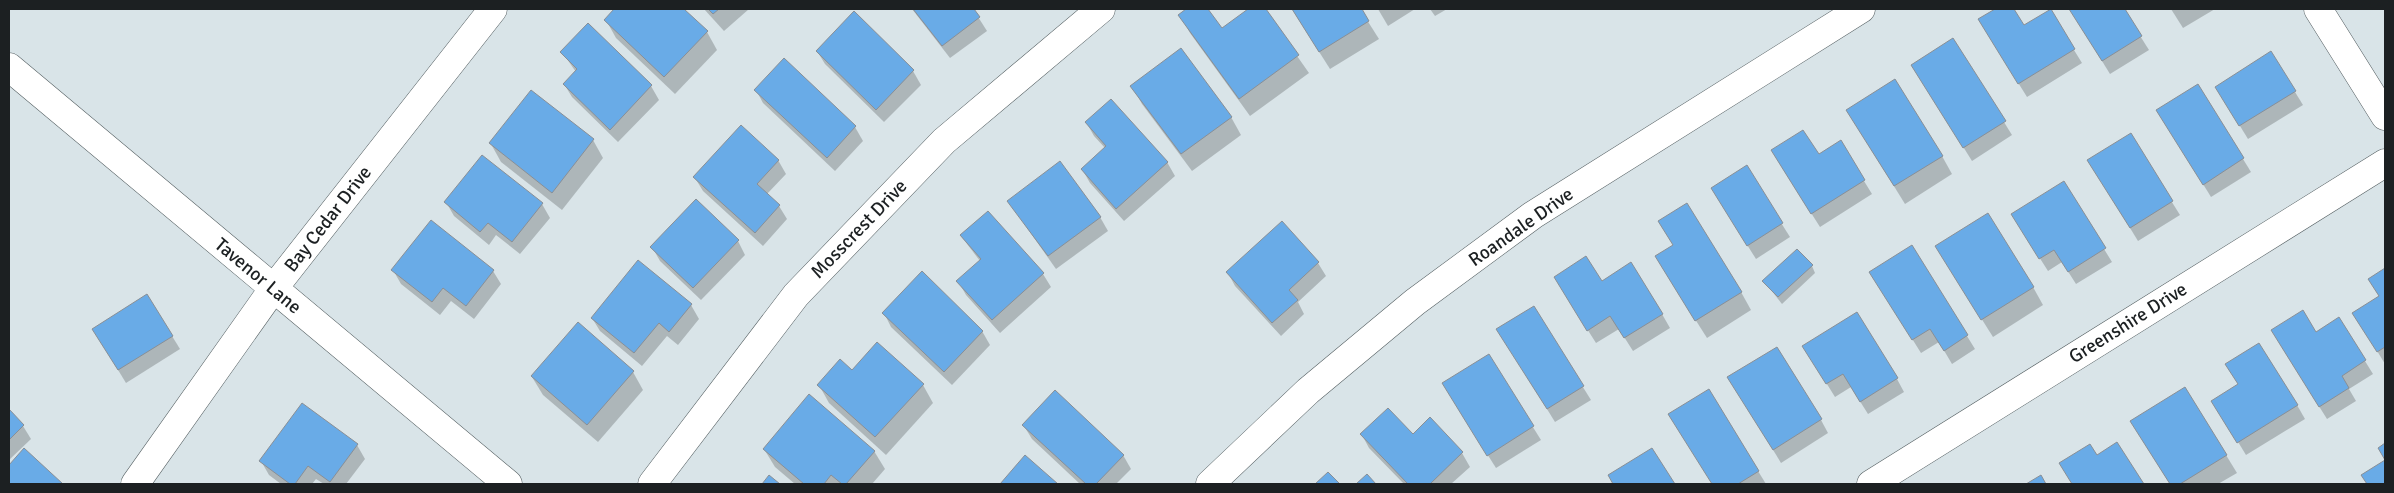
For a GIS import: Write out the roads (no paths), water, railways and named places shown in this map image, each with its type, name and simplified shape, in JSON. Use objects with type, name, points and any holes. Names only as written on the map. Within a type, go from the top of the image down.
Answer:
[{"type":"street","name":"Bay Cedar Drive","points":[[135,484],[273,289],[493,9]]},
{"type":"street","name":"Mosscrest Drive","points":[[652,484],[796,295],[944,141],[1101,9]]},
{"type":"street","name":"Roandale Drive","points":[[1210,484],[1308,391],[1415,302],[1494,244],[1534,215],[1861,9]]},
{"type":"street","points":[[2318,9],[2385,116]]},
{"type":"street","name":"Tavenor Lane","points":[[9,67],[508,484]]},
{"type":"street","name":"Greenshire Drive","points":[[1871,484],[2385,163]]}]
